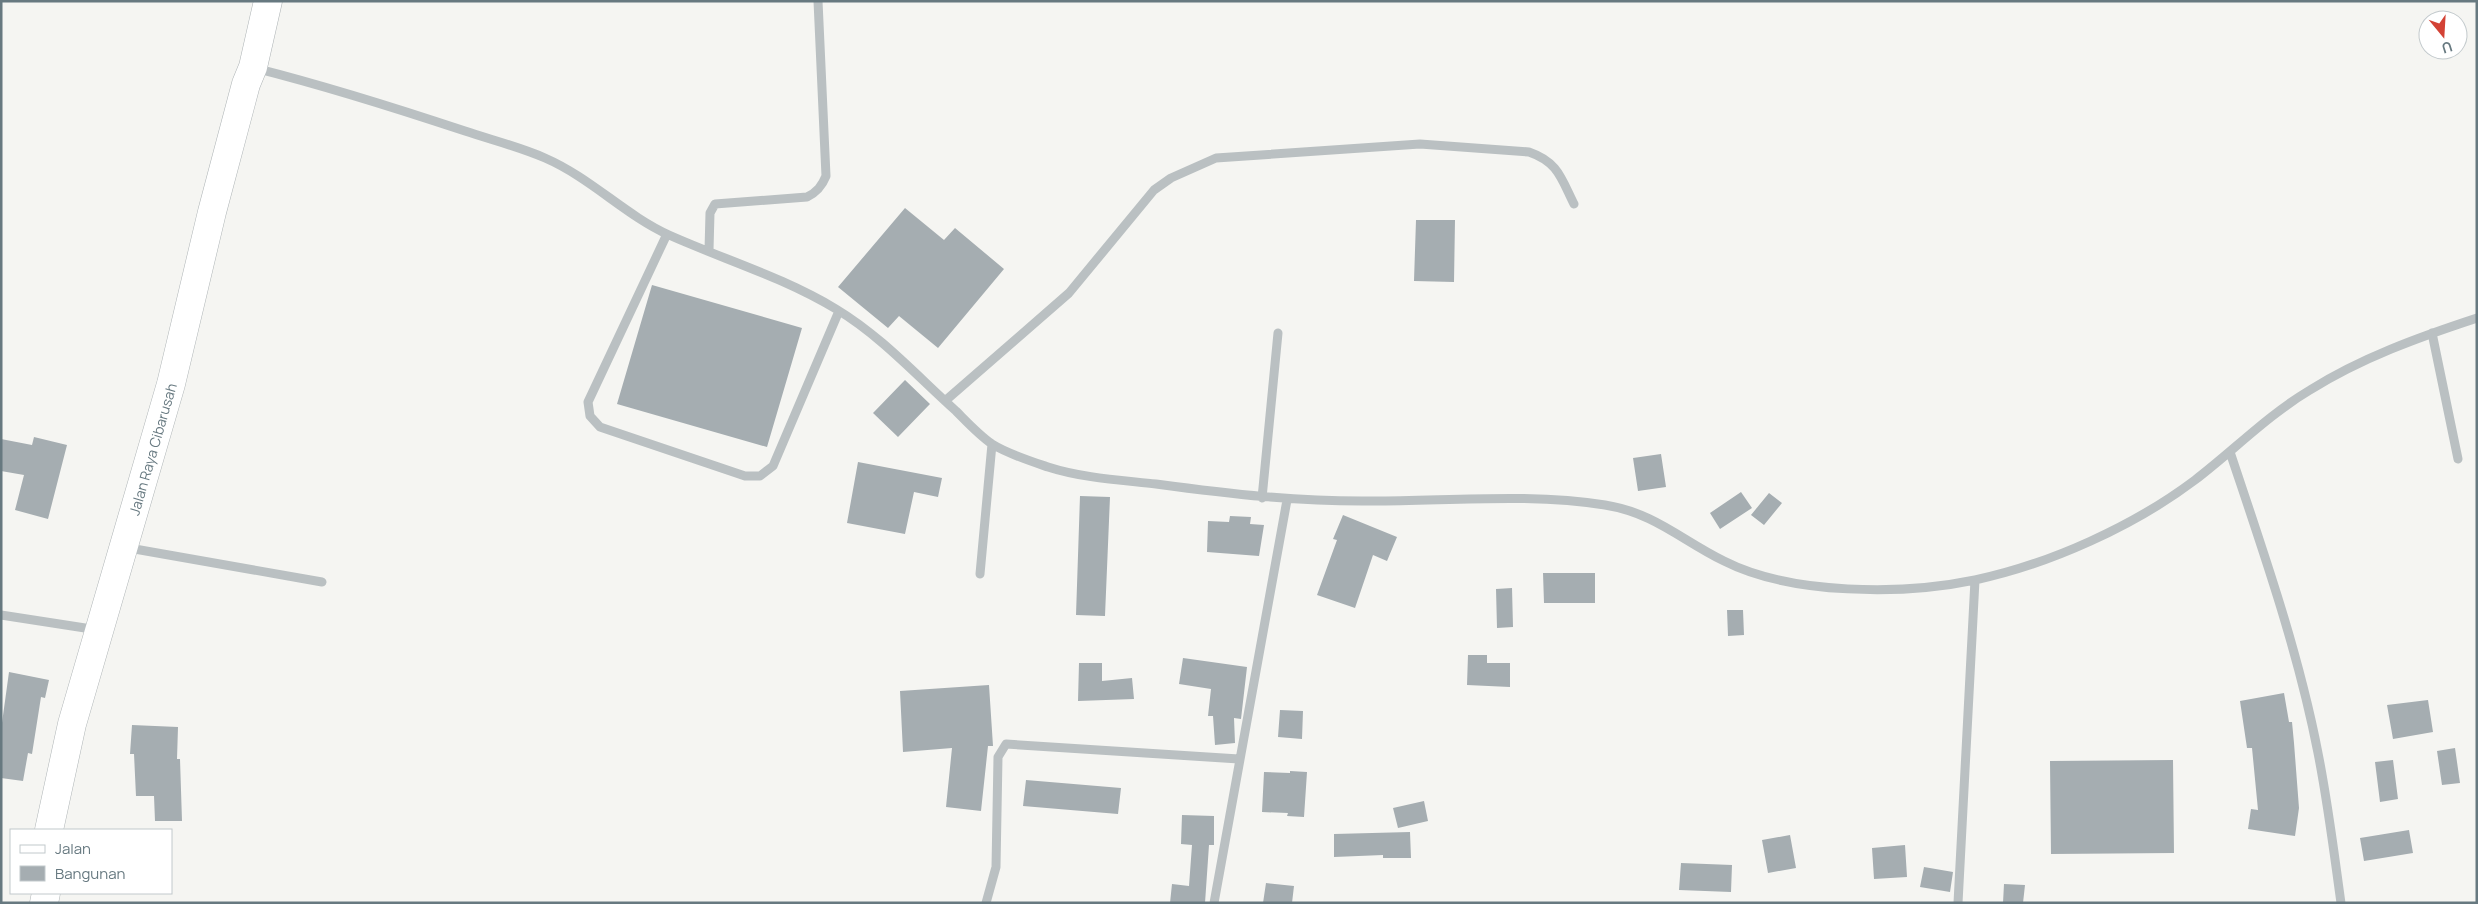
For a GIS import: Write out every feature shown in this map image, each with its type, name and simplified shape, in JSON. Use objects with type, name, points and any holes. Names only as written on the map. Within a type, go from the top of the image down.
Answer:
[{"type":"main road","name":"Jalan Raya Cibarusah","points":[[49,829],[72,724],[129,548],[178,383],[251,86],[253,67],[268,1]]},
{"type":"main road","name":"Jalan Raya Cibarusah","points":[[56,829],[79,723],[102,631],[171,384],[212,212],[246,84],[253,67]]},
{"type":"street","points":[[709,250],[710,213],[715,204],[807,197],[818,190],[823,184],[826,176],[818,1]]},
{"type":"street","points":[[253,67],[331,87],[547,159],[586,180],[648,224],[667,234],[779,280],[839,311],[868,332],[992,444],[1021,457],[1064,472],[1287,500],[1541,500],[1586,502],[1615,506],[1641,514],[1661,523],[1720,560],[1754,574],[1783,581],[1872,590],[1909,590],[1975,580],[2049,557],[2105,534],[2156,507],[2306,392],[2368,358],[2477,318]]},
{"type":"street","points":[[945,401],[1069,293],[1154,190],[1170,178],[1216,158],[1420,144],[1529,152],[1545,157],[1555,168],[1574,204]]},
{"type":"street","points":[[667,234],[588,402],[590,416],[600,427],[746,476],[763,474],[773,466],[839,311]]},
{"type":"street","points":[[1262,498],[1278,333]]},
{"type":"street","points":[[2432,333],[2458,460]]},
{"type":"street","points":[[980,574],[992,444]]},
{"type":"street","points":[[2230,452],[2277,596],[2300,678],[2318,753],[2341,903]]},
{"type":"street","points":[[1214,903],[1287,500]]},
{"type":"street","points":[[129,548],[322,582]]},
{"type":"street","points":[[1958,903],[1975,580]]},
{"type":"street","points":[[1,615],[102,631]]},
{"type":"street","points":[[986,903],[996,867],[998,757],[1006,744],[1239,759]]},
{"type":"building","points":[[905,208],[944,240],[955,228],[1004,269],[938,348],[899,316],[888,328],[838,287]]},
{"type":"building","points":[[1416,220],[1455,220],[1454,282],[1414,281]]},
{"type":"building","points":[[652,285],[802,328],[767,447],[617,404]]},
{"type":"building","points":[[905,380],[930,404],[898,437],[873,413]]},
{"type":"building","points":[[34,437],[67,445],[48,519],[15,510],[24,475],[1,471],[1,439],[32,445]]},
{"type":"building","points":[[1661,454],[1666,487],[1638,491],[1633,458]]},
{"type":"building","points":[[858,462],[942,478],[938,497],[914,492],[905,534],[847,523]]},
{"type":"building","points":[[1741,492],[1752,508],[1720,529],[1710,513]]},
{"type":"building","points":[[1769,493],[1782,503],[1764,525],[1751,515]]},
{"type":"building","points":[[1080,496],[1110,497],[1105,616],[1076,615]]},
{"type":"building","points":[[1343,515],[1397,537],[1387,561],[1373,555],[1355,608],[1317,595],[1337,540],[1333,539]]},
{"type":"building","points":[[1230,516],[1251,517],[1250,524],[1264,525],[1259,556],[1207,552],[1208,521],[1229,522]]},
{"type":"building","points":[[1543,573],[1595,573],[1595,603],[1544,603]]},
{"type":"building","points":[[1512,588],[1513,627],[1497,628],[1496,589]]},
{"type":"building","points":[[1727,610],[1743,610],[1744,635],[1728,636]]},
{"type":"building","points":[[1468,655],[1487,655],[1487,663],[1510,663],[1510,687],[1467,685]]},
{"type":"building","points":[[1183,658],[1247,667],[1241,719],[1234,718],[1235,743],[1215,745],[1213,716],[1208,716],[1211,689],[1179,684]]},
{"type":"building","points":[[1079,663],[1102,663],[1102,681],[1132,678],[1134,699],[1078,701]]},
{"type":"building","points":[[9,672],[49,680],[45,698],[41,697],[32,754],[28,753],[23,781],[1,778],[1,730]]},
{"type":"building","points":[[989,685],[993,746],[988,746],[981,811],[946,807],[952,748],[903,752],[900,691]]},
{"type":"building","points":[[2284,693],[2289,722],[2292,722],[2299,808],[2295,836],[2248,829],[2251,809],[2258,810],[2252,748],[2247,748],[2240,701]]},
{"type":"building","points":[[2428,700],[2433,732],[2393,739],[2387,705]]},
{"type":"building","points":[[1280,710],[1303,711],[1302,739],[1278,737]]},
{"type":"building","points":[[132,725],[178,727],[177,759],[180,759],[182,821],[155,821],[154,796],[136,796],[134,754],[130,754]]},
{"type":"building","points":[[2455,748],[2460,783],[2442,785],[2437,751]]},
{"type":"building","points":[[2173,760],[2174,853],[2051,854],[2050,761]]},
{"type":"building","points":[[2393,760],[2398,799],[2380,802],[2375,762]]},
{"type":"building","points":[[1290,771],[1307,772],[1304,817],[1287,816],[1288,813],[1262,812],[1264,772],[1290,773]]},
{"type":"building","points":[[1026,780],[1121,788],[1118,814],[1023,806]]},
{"type":"building","points":[[1424,801],[1428,821],[1398,828],[1393,808]]},
{"type":"building","points":[[1182,815],[1214,816],[1214,845],[1209,845],[1205,903],[1170,903],[1172,884],[1189,886],[1192,845],[1181,844]]},
{"type":"building","points":[[2409,830],[2413,853],[2364,861],[2360,838]]},
{"type":"building","points":[[1410,832],[1411,858],[1383,858],[1383,855],[1334,857],[1334,834]]},
{"type":"building","points":[[1790,835],[1796,868],[1768,873],[1762,840]]},
{"type":"building","points":[[1905,845],[1907,877],[1874,879],[1872,848]]},
{"type":"building","points":[[1681,863],[1732,865],[1731,892],[1679,890]]},
{"type":"building","points":[[1924,867],[1953,872],[1950,892],[1920,887]]},
{"type":"building","points":[[1266,883],[1294,886],[1292,903],[1263,903]]},
{"type":"building","points":[[2004,884],[2025,885],[2023,903],[2003,903]]}]
